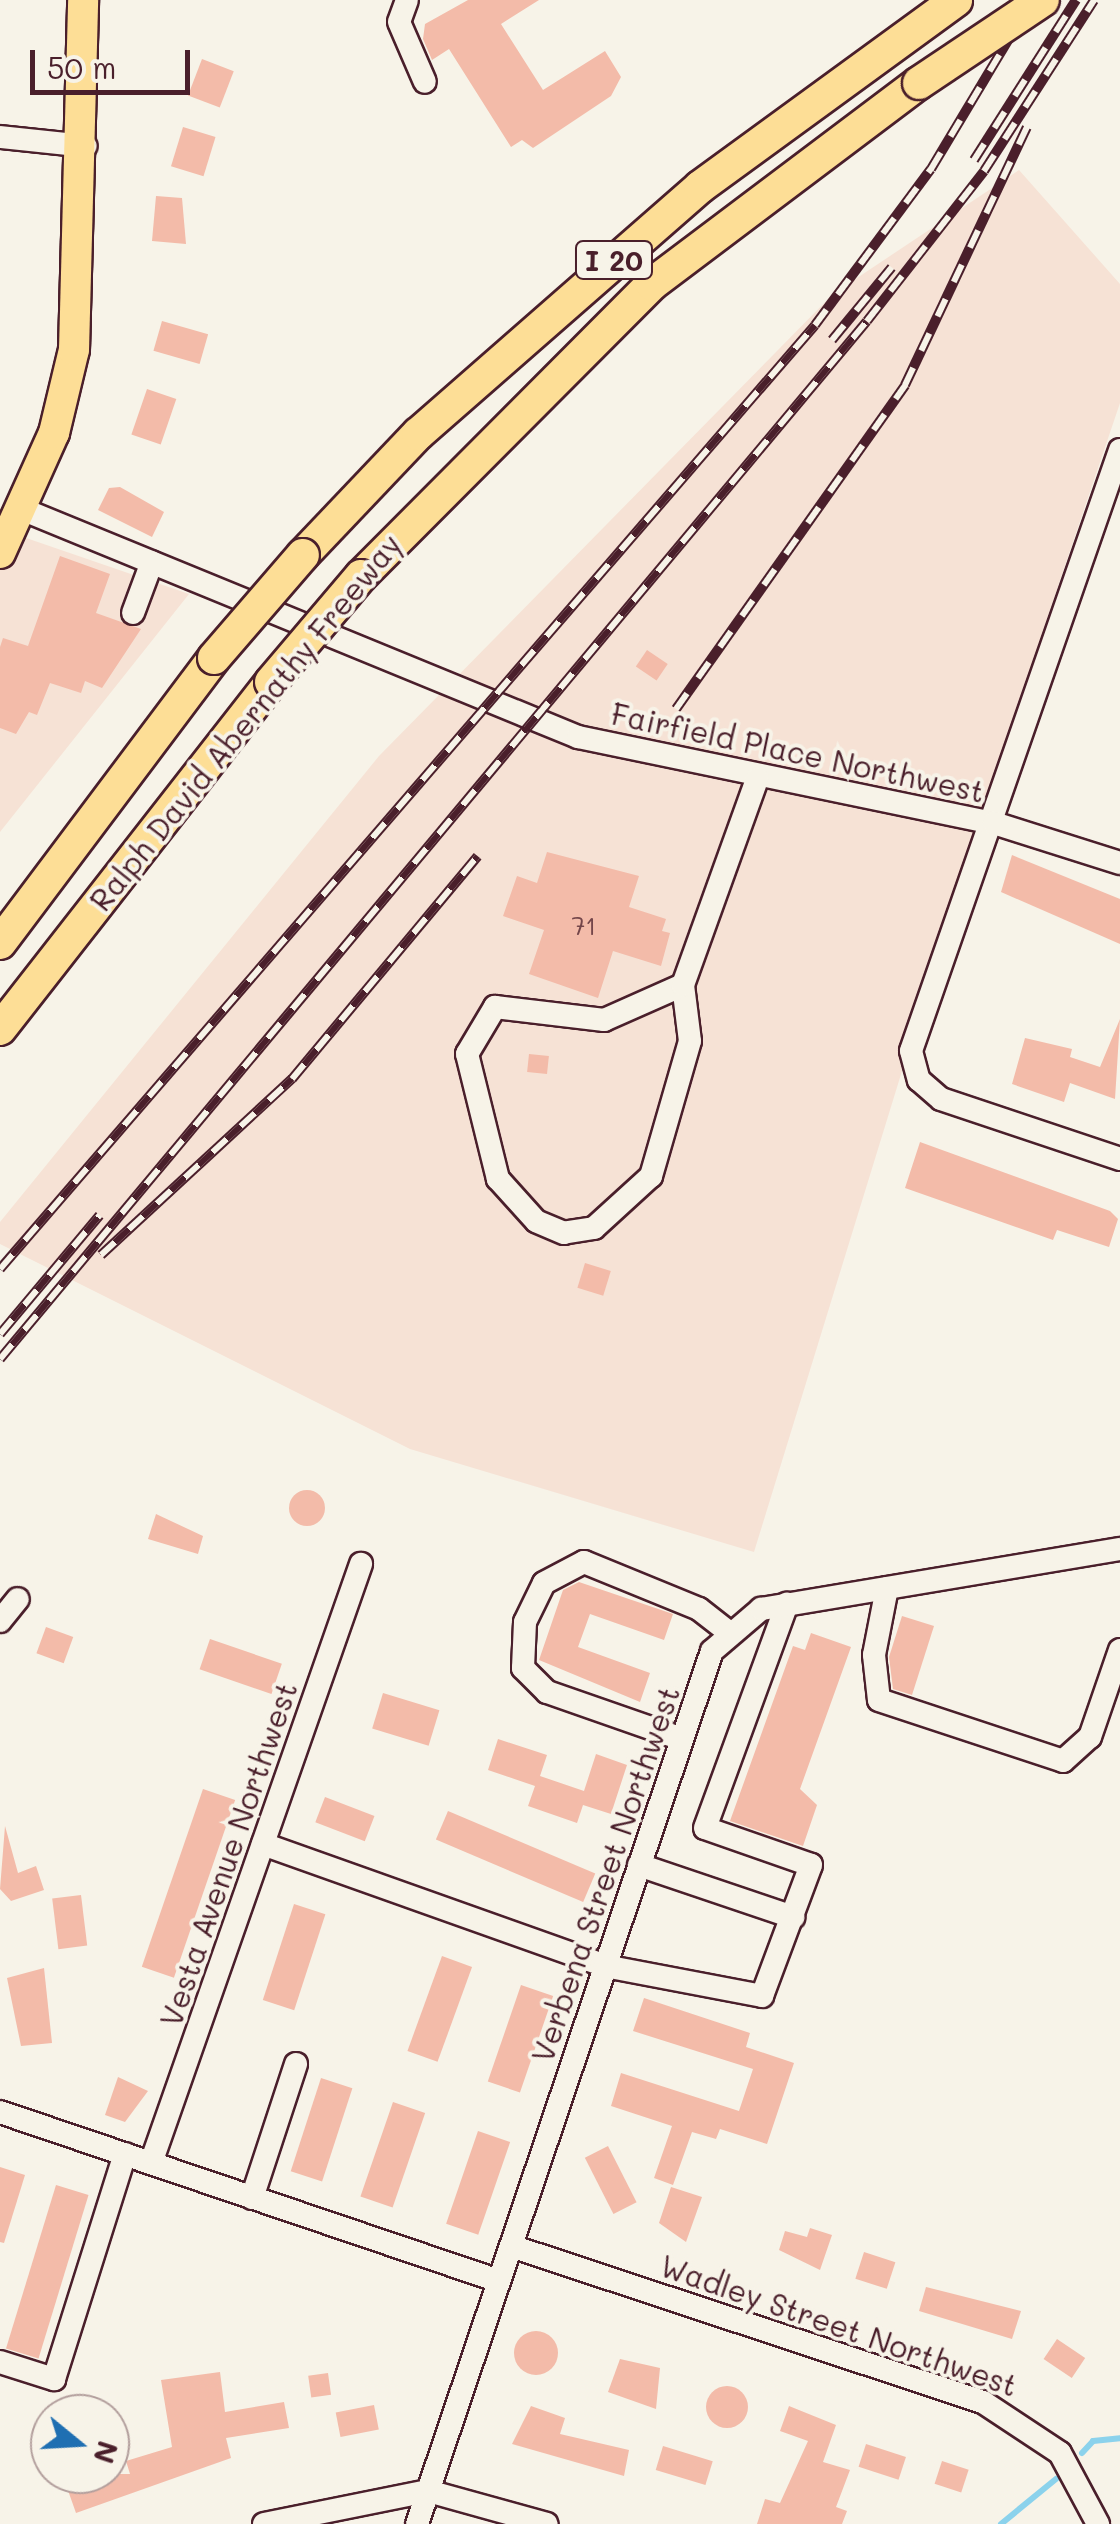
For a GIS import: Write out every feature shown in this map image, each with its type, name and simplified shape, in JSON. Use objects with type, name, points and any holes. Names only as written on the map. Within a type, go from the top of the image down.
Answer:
[{"type":"highway","name":"Ralph David Abernathy Freeway","points":[[0,943],[214,658],[303,555],[418,434],[700,186],[956,0]]},
{"type":"highway","name":"Ralph David Abernathy Freeway","points":[[0,1030],[270,682],[360,576],[652,284],[919,83],[1042,0]]},
{"type":"main road","points":[[0,553],[24,510],[74,350],[86,146],[83,0]]},
{"type":"street","points":[[407,0],[400,22],[425,82]]},
{"type":"street","points":[[0,138],[86,146]]},
{"type":"street","points":[[1120,450],[994,823],[911,1050],[918,1080],[941,1099],[1120,1159]]},
{"type":"street","name":"Fairfield Place Northwest","points":[[24,510],[578,737],[757,779],[994,823],[1120,863]]},
{"type":"street","points":[[133,613],[152,562]]},
{"type":"street","points":[[683,986],[604,1020],[495,1007],[467,1054],[498,1178],[536,1221],[564,1233],[594,1228],[651,1176],[690,1041],[683,986],[757,779]]},
{"type":"street","points":[[682,1739],[546,1692],[523,1668],[525,1622],[544,1583],[584,1562],[699,1609],[727,1631],[787,1604],[1120,1549]]},
{"type":"street","name":"Vesta Avenue Northwest","points":[[151,2164],[361,1564]]},
{"type":"street","points":[[887,1588],[874,1655],[879,1700],[1064,1761],[1090,1737],[1120,1650]]},
{"type":"street","points":[[0,1621],[18,1598]]},
{"type":"street","points":[[262,1844],[605,1966],[762,1996],[811,1865],[705,1828],[787,1604]]},
{"type":"street","name":"Verbena Street Northwest","points":[[417,2524],[682,1739],[727,1631]]},
{"type":"street","points":[[639,1864],[793,1917]]},
{"type":"street","points":[[252,2198],[296,2064]]},
{"type":"street","points":[[0,2112],[499,2281]]},
{"type":"street","points":[[0,2362],[54,2378],[125,2154]]},
{"type":"street","name":"Wadley Street Northwest","points":[[511,2246],[996,2408],[1060,2453],[1098,2524]]},
{"type":"street","points":[[264,2524],[428,2491],[547,2524]]},
{"type":"shaded area","points":[[1019,170],[1120,284],[1120,403],[982,811],[754,1552],[410,1449],[0,1244],[0,1222],[379,756],[833,294]]},
{"type":"shaded area","points":[[0,529],[189,594],[0,832]]},
{"type":"building","points":[[468,0],[539,0],[501,24],[543,90],[605,51],[621,77],[611,96],[533,148],[522,140],[511,147],[449,49],[432,60],[423,39],[425,24]]},
{"type":"building","points":[[202,59],[234,71],[220,108],[188,95]]},
{"type":"building","points":[[183,127],[216,137],[204,176],[171,166]]},
{"type":"building","points":[[156,196],[182,198],[186,244],[152,241]]},
{"type":"building","points":[[162,321],[208,334],[200,364],[153,351]]},
{"type":"building","points":[[147,389],[176,399],[161,444],[131,434]]},
{"type":"building","points":[[120,487],[164,512],[152,537],[98,510],[109,488]]},
{"type":"building","points":[[60,556],[110,574],[96,613],[141,629],[102,688],[85,681],[81,693],[50,683],[37,715],[29,712],[16,734],[0,728],[0,647],[3,638],[28,646]]},
{"type":"building","points":[[647,650],[668,664],[657,681],[636,667]]},
{"type":"building","points":[[547,852],[639,876],[629,907],[666,919],[662,931],[670,933],[661,966],[613,951],[598,998],[529,974],[544,930],[503,916],[517,876],[537,883]]},
{"type":"building","points":[[1012,855],[1120,899],[1120,944],[1001,892]]},
{"type":"building","points":[[1120,1019],[1115,1099],[1070,1083],[1064,1102],[1012,1084],[1025,1038],[1072,1049],[1070,1057],[1100,1067]]},
{"type":"building","points":[[529,1054],[549,1056],[547,1074],[527,1072]]},
{"type":"building","points":[[920,1142],[1110,1211],[1118,1219],[1109,1247],[1057,1230],[1053,1240],[905,1188]]},
{"type":"building","points":[[585,1263],[611,1271],[603,1296],[577,1288]]},
{"type":"building","points":[[307,1490],[319,1496],[325,1508],[319,1520],[307,1526],[295,1520],[289,1508],[295,1496]]},
{"type":"building","points":[[156,1514],[203,1536],[198,1554],[148,1539]]},
{"type":"building","points":[[579,1582],[673,1614],[664,1640],[590,1614],[578,1647],[650,1673],[640,1702],[539,1660],[563,1590]]},
{"type":"building","points":[[902,1616],[934,1626],[912,1695],[893,1689],[889,1657]]},
{"type":"building","points":[[46,1627],[73,1637],[64,1663],[36,1653]]},
{"type":"building","points":[[811,1633],[851,1647],[800,1789],[817,1805],[803,1846],[730,1821],[793,1646],[805,1650]]},
{"type":"building","points":[[210,1639],[282,1664],[271,1694],[200,1669]]},
{"type":"building","points":[[383,1693],[439,1710],[429,1746],[372,1728]]},
{"type":"building","points":[[498,1739],[547,1755],[540,1776],[584,1791],[596,1754],[627,1765],[611,1814],[583,1805],[577,1823],[528,1806],[535,1786],[488,1770]]},
{"type":"building","points":[[203,1789],[235,1800],[174,1978],[142,1967]]},
{"type":"building","points":[[325,1797],[374,1816],[365,1841],[315,1822]]},
{"type":"building","points":[[448,1811],[595,1874],[583,1902],[436,1840]]},
{"type":"building","points":[[5,1826],[18,1873],[36,1866],[44,1890],[11,1901],[0,1889]]},
{"type":"building","points":[[81,1895],[87,1946],[58,1949],[52,1899]]},
{"type":"building","points":[[294,1904],[325,1914],[294,2010],[263,2000]]},
{"type":"building","points":[[442,1956],[472,1967],[438,2062],[407,2051]]},
{"type":"building","points":[[44,1968],[52,2043],[21,2046],[7,1978]]},
{"type":"building","points":[[521,1985],[553,1996],[520,2093],[488,2081]]},
{"type":"building","points":[[644,1998],[750,2033],[746,2047],[794,2063],[767,2144],[720,2129],[716,2139],[692,2132],[673,2185],[654,2178],[672,2126],[611,2106],[621,2073],[739,2111],[753,2069],[633,2031]]},
{"type":"building","points":[[118,2077],[148,2091],[125,2122],[105,2115]]},
{"type":"building","points":[[321,2078],[352,2088],[322,2181],[291,2171]]},
{"type":"building","points":[[393,2102],[425,2113],[393,2208],[360,2197]]},
{"type":"building","points":[[478,2131],[510,2142],[478,2235],[446,2224]]},
{"type":"building","points":[[608,2146],[637,2202],[613,2214],[585,2158]]},
{"type":"building","points":[[0,2167],[25,2175],[4,2243],[0,2242]]},
{"type":"building","points":[[56,2185],[89,2195],[39,2358],[6,2349]]},
{"type":"building","points":[[671,2187],[702,2197],[686,2242],[659,2223]]},
{"type":"building","points":[[810,2228],[832,2235],[820,2270],[779,2250],[785,2231],[807,2237]]},
{"type":"building","points":[[864,2252],[895,2262],[887,2289],[855,2279]]},
{"type":"building","points":[[926,2287],[1021,2311],[1012,2339],[919,2311]]},
{"type":"building","points":[[536,2331],[552,2337],[558,2353],[552,2369],[536,2375],[520,2369],[514,2353],[520,2337]]},
{"type":"building","points":[[1057,2339],[1085,2358],[1072,2378],[1044,2359]]},
{"type":"building","points":[[620,2359],[660,2368],[656,2409],[608,2392]]},
{"type":"building","points":[[220,2372],[225,2412],[284,2402],[289,2428],[226,2438],[231,2458],[130,2494],[130,2460],[172,2447],[161,2380]]},
{"type":"building","points":[[328,2373],[331,2395],[311,2398],[308,2376]]},
{"type":"building","points":[[727,2386],[742,2392],[748,2407],[742,2422],[727,2428],[712,2422],[706,2407],[712,2392]]},
{"type":"building","points":[[374,2405],[379,2430],[340,2437],[336,2412]]},
{"type":"building","points":[[531,2406],[565,2418],[560,2434],[629,2450],[624,2476],[512,2444]]},
{"type":"building","points":[[789,2406],[836,2425],[823,2462],[850,2470],[836,2507],[847,2511],[842,2524],[757,2524],[765,2499],[780,2503],[808,2441],[780,2431]]},
{"type":"building","points":[[866,2444],[906,2457],[899,2480],[859,2467]]},
{"type":"building","points":[[663,2446],[713,2461],[705,2485],[656,2470]]},
{"type":"building","points":[[942,2461],[969,2470],[961,2492],[935,2484]]},
{"type":"building","points":[[69,2494],[130,2494],[76,2513]]},
{"type":"waterway","points":[[1082,2453],[1093,2441],[1120,2438]]},
{"type":"waterway","points":[[1001,2524],[1056,2479]]},
{"type":"railway","points":[[0,1269],[815,325],[931,169],[1032,0]]},
{"type":"railway","points":[[974,160],[1076,0]]},
{"type":"railway","points":[[0,1359],[867,321],[984,171],[1094,0]]},
{"type":"railway","points":[[676,709],[905,385],[1027,127]]},
{"type":"railway","points":[[832,340],[892,267]]},
{"type":"railway","points":[[101,1255],[292,1079],[478,856]]},
{"type":"railway","points":[[0,1334],[100,1215]]}]
